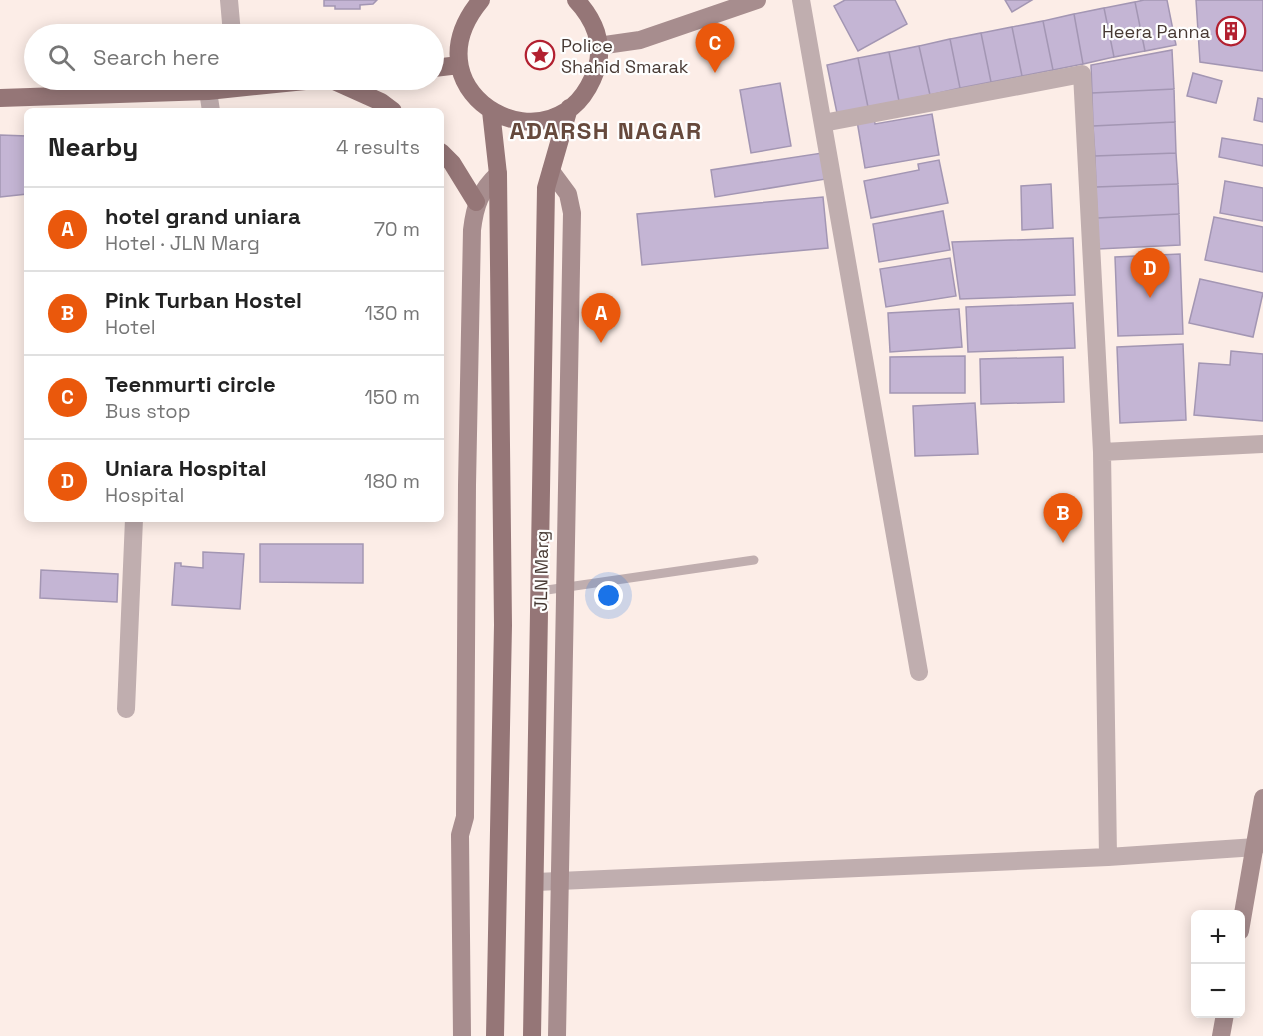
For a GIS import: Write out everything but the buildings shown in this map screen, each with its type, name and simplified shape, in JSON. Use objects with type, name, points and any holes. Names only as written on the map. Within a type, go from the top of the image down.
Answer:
[{"type":"main road","points":[[482,0],[467,17],[459,38],[459,65],[468,89],[491,111],[514,121],[532,122],[558,116],[580,100],[590,88],[599,62],[598,35],[588,13],[576,0]]},
{"type":"main road","points":[[444,67],[459,65]]},
{"type":"main road","points":[[0,98],[212,90]]},
{"type":"main road","points":[[354,90],[389,108]]},
{"type":"main road","name":"JLN Marg","points":[[531,1036],[536,882],[546,188],[569,108]]},
{"type":"main road","points":[[491,111],[498,174],[502,625],[495,1036]]},
{"type":"main road","points":[[444,155],[452,163],[476,202]]},
{"type":"street","points":[[229,0],[231,24]]},
{"type":"street","points":[[598,46],[640,40],[757,0]]},
{"type":"street","points":[[801,0],[919,672]]},
{"type":"street","points":[[823,123],[1082,74],[1102,452],[1108,857]]},
{"type":"street","points":[[208,91],[210,108]]},
{"type":"street","points":[[551,171],[568,194],[572,213],[558,881],[557,1036]]},
{"type":"street","points":[[462,1036],[460,835],[465,817],[467,485],[472,230],[476,202],[485,186],[498,174]]},
{"type":"street","points":[[1102,452],[1263,444]]},
{"type":"street","points":[[126,710],[135,522]]},
{"type":"street","points":[[1244,910],[1263,798]]},
{"type":"street","points":[[536,882],[1108,857],[1256,847]]},
{"type":"street","points":[[1221,1036],[1224,1018]]},
{"type":"lane","points":[[540,591],[754,560]]},
{"type":"place","name":"Heera Panna","points":[[1231,31]]},
{"type":"place","name":"Police Shahid Smarak","points":[[540,55]]},
{"type":"place","name":"Teenmurti circle","points":[[715,73]]},
{"type":"place","name":"Uniara Hospital","points":[[1150,298]]},
{"type":"place","name":"hotel grand uniara","points":[[601,343]]},
{"type":"place","name":"Pink Turban Hostel","points":[[1063,543]]},
{"type":"district","name":"ADARSH NAGAR","points":[[606,130]]}]
